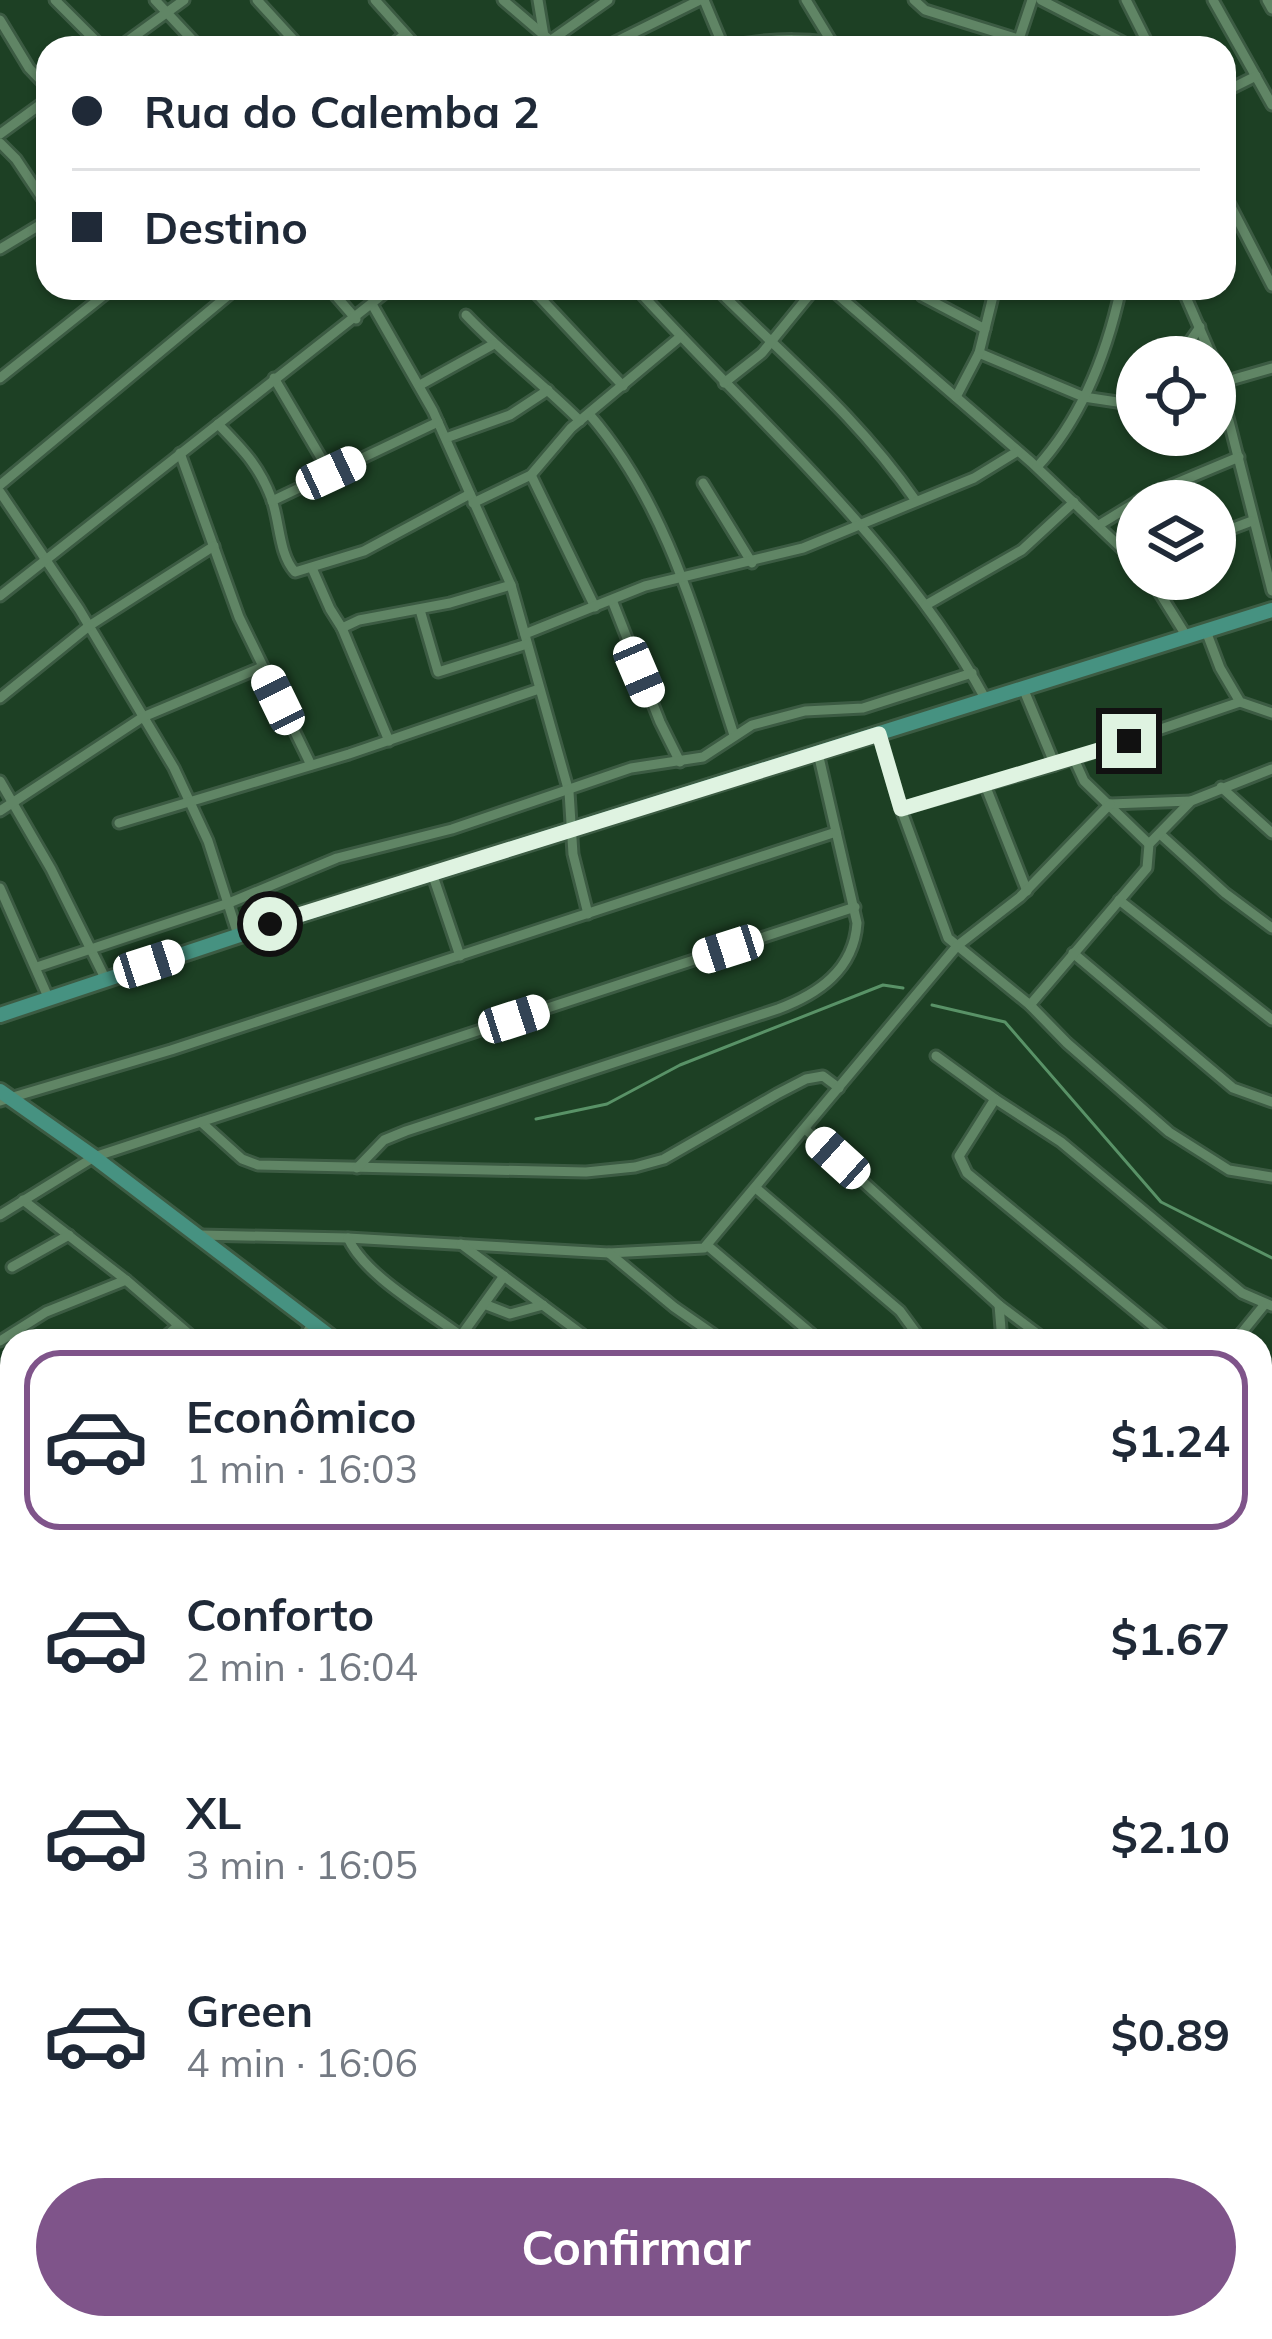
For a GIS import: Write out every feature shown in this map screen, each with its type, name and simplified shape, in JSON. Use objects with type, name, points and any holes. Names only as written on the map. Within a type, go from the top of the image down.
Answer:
[{"type":"main road","points":[[0,1010],[1272,610]]},
{"type":"main road","points":[[3,1097],[94,1157],[319,1329]]},
{"type":"street","points":[[56,0],[91,36]]},
{"type":"street","points":[[155,0],[188,36]]},
{"type":"street","points":[[134,36],[184,0]]},
{"type":"street","points":[[257,0],[290,36]]},
{"type":"street","points":[[375,0],[403,36]]},
{"type":"street","points":[[503,0],[544,36]]},
{"type":"street","points":[[538,0],[550,36]]},
{"type":"street","points":[[563,36],[608,0]]},
{"type":"street","points":[[627,36],[699,0],[718,36]]},
{"type":"street","points":[[806,0],[828,36]]},
{"type":"street","points":[[914,0],[926,10],[996,36]]},
{"type":"street","points":[[1021,36],[1037,0],[1110,36]]},
{"type":"street","points":[[1126,0],[1144,36]]},
{"type":"street","points":[[1213,0],[1233,36]]},
{"type":"street","points":[[1267,0],[1272,9]]},
{"type":"street","points":[[0,20],[36,75]]},
{"type":"street","points":[[1236,41],[1271,101]]},
{"type":"street","points":[[1236,86],[1256,76]]},
{"type":"street","points":[[0,134],[36,108]]},
{"type":"street","points":[[0,143],[36,189]]},
{"type":"street","points":[[1236,216],[1272,286]]},
{"type":"street","points":[[0,249],[36,227]]},
{"type":"street","points":[[0,378],[98,300]]},
{"type":"street","points":[[223,300],[0,489],[89,626],[191,801],[238,935]]},
{"type":"street","points":[[339,300],[356,319]]},
{"type":"street","points":[[0,596],[379,300]]},
{"type":"street","points":[[542,300],[623,386]]},
{"type":"street","points":[[648,300],[926,605],[986,700]]},
{"type":"street","points":[[729,300],[867,434],[916,501]]},
{"type":"street","points":[[724,383],[773,340],[805,300]]},
{"type":"street","points":[[844,300],[1037,467],[1116,543]]},
{"type":"street","points":[[930,300],[985,329]]},
{"type":"street","points":[[956,397],[979,353],[992,300]]},
{"type":"street","points":[[1037,467],[1061,438],[1084,397],[1108,340],[1118,300]]},
{"type":"street","points":[[1188,300],[1204,336]]},
{"type":"street","points":[[373,306],[439,422],[511,585],[569,792],[572,854],[588,914]]},
{"type":"street","points":[[466,315],[580,421]]},
{"type":"street","points":[[1194,336],[1200,327]]},
{"type":"street","points":[[218,424],[248,452],[272,501],[295,572],[364,551],[531,475],[580,421],[680,337]]},
{"type":"street","points":[[419,386],[494,344]]},
{"type":"street","points":[[979,353],[1084,397],[1116,402]]},
{"type":"street","points":[[1236,378],[1272,368]]},
{"type":"street","points":[[274,378],[331,473]]},
{"type":"street","points":[[446,438],[510,415],[548,390]]},
{"type":"street","points":[[590,413],[629,463],[683,578],[734,735]]},
{"type":"street","points":[[272,501],[439,422]]},
{"type":"street","points":[[1236,445],[1272,591]]},
{"type":"street","points":[[420,610],[438,672],[526,639],[612,599],[803,548],[974,478],[1018,451]]},
{"type":"street","points":[[180,453],[239,617],[311,766]]},
{"type":"street","points":[[1099,526],[1148,494],[1239,457]]},
{"type":"street","points":[[531,475],[595,607]]},
{"type":"street","points":[[703,483],[752,563]]},
{"type":"street","points":[[926,605],[1022,550],[1074,502]]},
{"type":"street","points":[[1236,527],[1252,521]]},
{"type":"street","points":[[0,698],[89,626],[214,546]]},
{"type":"street","points":[[312,568],[389,741]]},
{"type":"street","points":[[342,628],[511,585]]},
{"type":"street","points":[[612,599],[680,761]]},
{"type":"street","points":[[1164,600],[1187,637]]},
{"type":"street","points":[[1206,631],[1240,702]]},
{"type":"street","points":[[0,811],[143,717],[262,667]]},
{"type":"street","points":[[37,967],[229,903],[337,858],[452,829],[631,768],[703,757],[734,735],[770,719],[805,711],[863,708],[972,673]]},
{"type":"street","points":[[1023,688],[1055,765]]},
{"type":"street","points":[[119,823],[311,766],[539,689]]},
{"type":"street","points":[[901,809],[1055,765],[1240,702],[1270,708]]},
{"type":"street","points":[[879,734],[939,921],[957,946],[1030,1005],[1169,1132],[1229,1170],[1272,1177]]},
{"type":"street","points":[[357,1168],[384,1140],[406,1131],[809,996],[833,977],[853,950],[855,907],[818,753]]},
{"type":"street","points":[[1074,759],[1084,781],[1149,844]]},
{"type":"street","points":[[195,1235],[348,1238],[610,1253],[692,1251],[708,1246],[957,946],[1027,891],[1110,804],[1191,801],[1272,769]]},
{"type":"street","points":[[0,781],[105,978]]},
{"type":"street","points":[[985,785],[1027,891]]},
{"type":"street","points":[[1221,788],[1272,833]]},
{"type":"street","points":[[1030,1005],[1147,868],[1149,844],[1191,801]]},
{"type":"street","points":[[3,1097],[171,1050],[836,832]]},
{"type":"street","points":[[1160,833],[1225,893],[1272,928]]},
{"type":"street","points":[[432,873],[460,956]]},
{"type":"street","points":[[0,888],[48,997]]},
{"type":"street","points":[[1119,900],[1272,1020]]},
{"type":"street","points":[[2,1210],[94,1157],[855,907]]},
{"type":"street","points":[[1073,952],[1233,1088],[1272,1102]]},
{"type":"street","points":[[936,1056],[1061,1142],[1242,1292],[1268,1305],[1246,1329]]},
{"type":"street","points":[[201,1122],[242,1159],[258,1165],[586,1172],[664,1159],[806,1078],[823,1076],[839,1088]]},
{"type":"street","points":[[995,1099],[959,1156],[961,1164],[987,1192],[1156,1329]]},
{"type":"street","points":[[805,1129],[1031,1329]]},
{"type":"street","points":[[757,1189],[900,1311],[913,1329]]},
{"type":"street","points":[[23,1200],[181,1329]]},
{"type":"street","points":[[12,1267],[69,1235]]},
{"type":"street","points":[[348,1238],[369,1267],[446,1329]]},
{"type":"street","points":[[461,1244],[575,1329]]},
{"type":"street","points":[[708,1246],[806,1329]]},
{"type":"street","points":[[610,1253],[706,1329]]},
{"type":"street","points":[[466,1329],[504,1276]]},
{"type":"street","points":[[19,1329],[46,1312],[126,1280]]},
{"type":"street","points":[[484,1304],[510,1313],[543,1306]]},
{"type":"street","points":[[999,1305],[1001,1329]]},
{"type":"street","points":[[309,1329],[312,1324]]},
{"type":"waterway","points":[[536,1119],[607,1104],[680,1065],[883,985],[903,988]]},
{"type":"waterway","points":[[932,1005],[1005,1022],[1161,1202],[1272,1258]]},
{"type":"route","points":[[270,924],[879,734],[901,809],[1129,741]]}]
